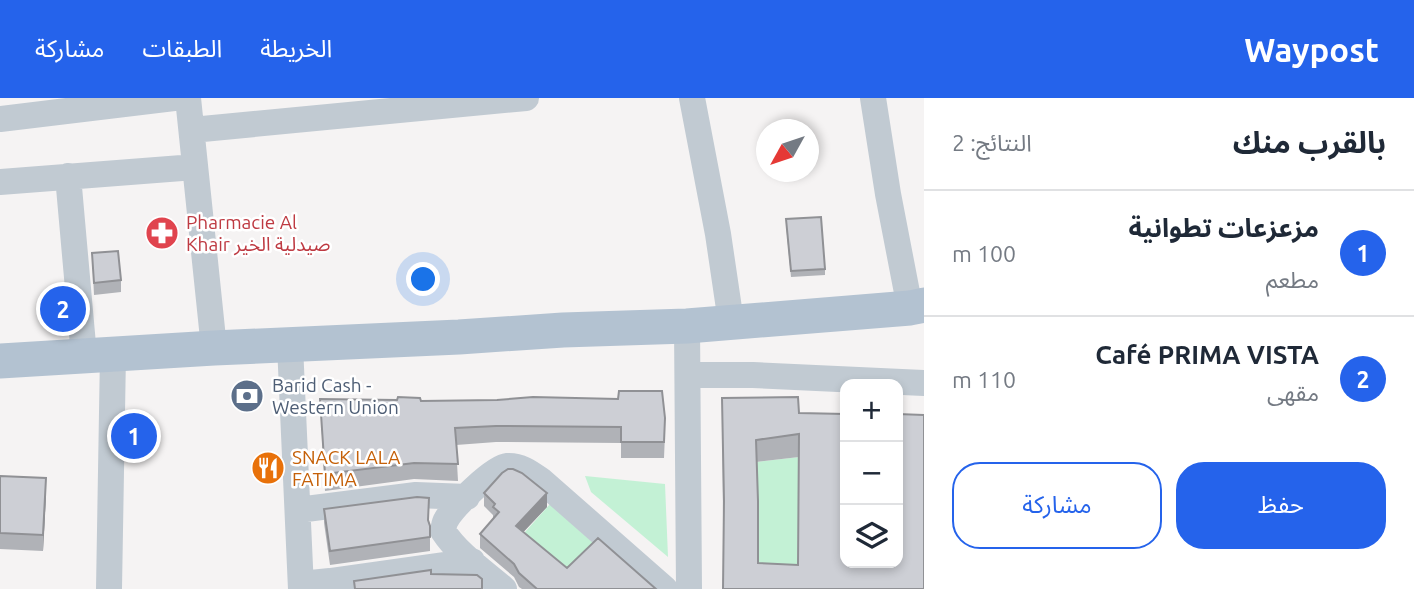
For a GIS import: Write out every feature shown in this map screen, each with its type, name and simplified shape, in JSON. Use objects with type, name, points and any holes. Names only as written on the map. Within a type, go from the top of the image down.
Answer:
[{"type":"main road","points":[[0,361],[563,330],[687,326],[917,307]]},
{"type":"street","points":[[0,120],[38,106],[174,98]]},
{"type":"street","points":[[188,98],[214,348]]},
{"type":"street","points":[[192,130],[435,102],[526,98]]},
{"type":"street","points":[[692,98],[718,234],[731,322]]},
{"type":"street","points":[[873,98],[889,203],[917,307]]},
{"type":"street","points":[[0,182],[195,167]]},
{"type":"street","points":[[68,176],[98,355],[109,589]]},
{"type":"street","points":[[687,326],[689,589]]},
{"type":"street","points":[[290,345],[301,586],[472,561]]},
{"type":"street","points":[[689,375],[753,375],[924,383]]},
{"type":"street","points":[[504,589],[443,531],[446,520],[489,474],[506,466],[524,469],[542,481],[665,589]]},
{"type":"street","points":[[298,510],[416,495],[467,497]]},
{"type":"green space","points":[[799,457],[797,588],[758,586],[756,462]]},
{"type":"green space","points":[[585,476],[665,484],[668,557],[591,492]]},
{"type":"green space","points":[[550,504],[600,549],[567,581],[517,541]]},
{"type":"building","points":[[821,217],[825,269],[791,271],[786,219]]},
{"type":"building","points":[[118,251],[121,280],[94,283],[92,253]]},
{"type":"building","points":[[619,391],[662,391],[664,442],[621,442],[621,427],[455,428],[458,464],[414,463],[325,474],[320,399],[618,399]]},
{"type":"building","points":[[798,397],[799,413],[840,414],[840,568],[903,568],[903,414],[924,415],[924,589],[723,589],[722,398]],"holes":[[[799,434],[798,565],[758,563],[756,440]]]},
{"type":"building","points":[[508,469],[522,473],[547,493],[516,526],[567,568],[598,538],[656,589],[537,589],[480,534],[499,512],[484,493]]},
{"type":"building","points":[[0,476],[46,478],[43,535],[0,533]]},
{"type":"building","points":[[417,497],[429,498],[430,537],[330,551],[324,509]]},
{"type":"building","points":[[431,570],[431,574],[477,575],[482,579],[482,589],[355,589],[354,581]]},
{"type":"place","name":"Pharmacie Al Khair صيدلية الخير","points":[[162,233]]},
{"type":"place","name":"Café PRIMA VISTA","points":[[63,309]]},
{"type":"place","name":"Barid Cash - Western Union","points":[[247,396]]},
{"type":"place","name":"مزعزعات تطوانية","points":[[134,436]]},
{"type":"place","name":"SNACK LALA FATIMA","points":[[268,468]]}]
